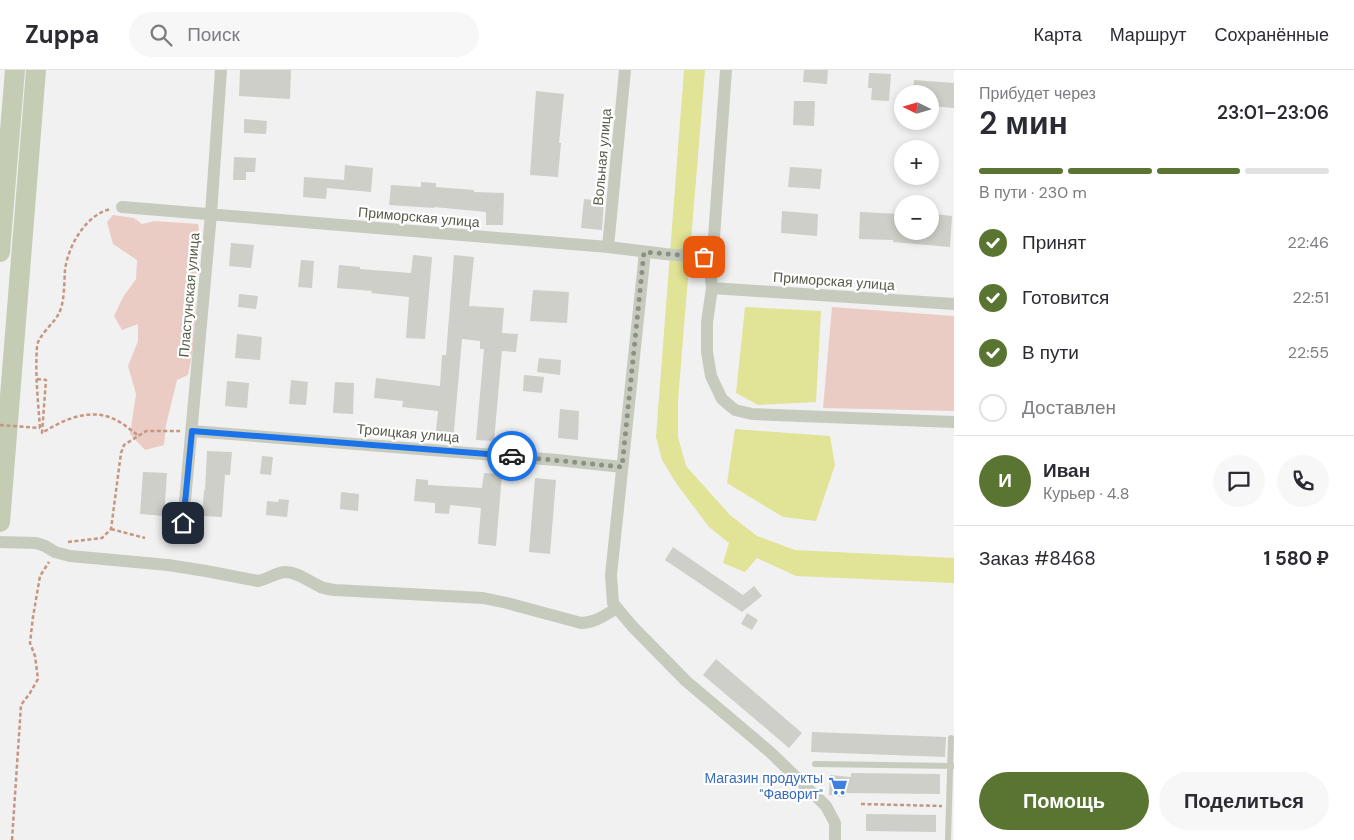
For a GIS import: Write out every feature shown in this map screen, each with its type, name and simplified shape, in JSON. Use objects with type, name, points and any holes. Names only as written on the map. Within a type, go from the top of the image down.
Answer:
[{"type":"main road","points":[[0,252],[15,70]]},
{"type":"main road","points":[[0,522],[36,70]]},
{"type":"street","name":"Пластунская улица","points":[[183,523],[211,214],[221,70]]},
{"type":"street","name":"Вольная улица","points":[[608,247],[625,70]]},
{"type":"street","points":[[726,70],[711,279],[712,288],[707,322],[707,352],[711,376],[722,399],[735,410],[752,414],[954,422]]},
{"type":"street","name":"Приморская улица","points":[[122,207],[608,247],[714,258]]},
{"type":"street","points":[[644,252],[611,575],[613,604],[632,626],[686,680],[770,752],[826,806],[835,822],[835,840]]},
{"type":"street","name":"Приморская улица","points":[[712,288],[954,304]]},
{"type":"street","name":"Троицкая улица","points":[[192,431],[557,460],[622,467]]},
{"type":"street","points":[[0,542],[36,544],[45,546],[54,552],[70,556],[168,565],[258,581],[287,572],[298,575],[321,588],[335,590],[483,598],[581,623],[595,621],[617,608]]},
{"type":"lane","points":[[948,840],[952,766],[951,738]]},
{"type":"lane","points":[[815,764],[952,766]]},
{"type":"path","points":[[0,425],[40,428],[37,344],[59,314],[64,293],[65,268],[71,249],[78,234],[88,221],[104,210],[122,207]]},
{"type":"path","points":[[37,379],[46,380],[42,433],[70,418],[85,415],[104,415],[116,420],[140,436]]},
{"type":"path","points":[[12,840],[21,705],[30,694],[38,679],[35,656],[30,643],[32,617],[40,576],[54,552],[69,542],[102,538],[111,529],[121,453],[124,445],[146,431],[192,431]]},
{"type":"path","points":[[111,529],[145,538]]},
{"type":"path","points":[[861,804],[949,806]]},
{"type":"shaded area","points":[[684,70],[705,70],[678,400],[678,437],[686,466],[730,515],[757,536],[795,550],[954,558],[954,583],[796,576],[757,558],[745,572],[723,563],[729,543],[709,527],[676,483],[662,460],[656,437]]},
{"type":"shaded area","points":[[113,215],[134,218],[142,224],[154,221],[198,224],[201,242],[197,270],[194,345],[188,375],[177,380],[166,425],[164,445],[145,450],[130,434],[136,394],[128,366],[138,341],[138,324],[122,330],[114,316],[123,297],[136,279],[137,260],[113,244],[107,222]]},
{"type":"shaded area","points":[[745,307],[821,311],[816,402],[758,405],[736,393]]},
{"type":"shaded area","points":[[832,307],[954,316],[954,411],[823,408]]},
{"type":"shaded area","points":[[735,429],[830,436],[835,465],[816,521],[783,517],[727,483]]},
{"type":"building","points":[[240,70],[291,70],[290,99],[239,96]]},
{"type":"building","points":[[804,70],[828,70],[827,84],[803,82]]},
{"type":"building","points":[[869,73],[891,74],[889,101],[871,100],[872,88],[868,88]]},
{"type":"building","points":[[914,80],[954,83],[954,108],[939,107],[939,85],[914,85]]},
{"type":"building","points":[[536,91],[564,94],[558,177],[530,175]]},
{"type":"building","points":[[794,101],[815,101],[814,126],[793,125]]},
{"type":"building","points":[[244,119],[267,121],[266,134],[244,133]]},
{"type":"building","points":[[234,157],[256,158],[255,172],[246,172],[246,180],[233,180]]},
{"type":"building","points":[[345,165],[373,168],[371,192],[327,188],[326,199],[303,197],[304,177],[344,180]]},
{"type":"building","points":[[790,167],[822,169],[820,189],[788,187]]},
{"type":"building","points":[[421,182],[436,183],[436,187],[474,190],[474,192],[504,193],[503,225],[486,225],[486,212],[389,205],[391,185],[421,187]]},
{"type":"building","points":[[584,199],[604,201],[602,230],[581,228]]},
{"type":"building","points":[[782,211],[818,214],[817,236],[781,233]]},
{"type":"building","points":[[860,212],[894,214],[894,240],[939,240],[939,215],[952,216],[950,247],[893,242],[893,240],[859,239]]},
{"type":"building","points":[[231,243],[254,245],[251,268],[229,266]]},
{"type":"building","points":[[413,255],[432,257],[425,339],[406,338],[409,297],[337,288],[339,265],[360,267],[360,269],[411,273]]},
{"type":"building","points":[[454,255],[474,257],[469,306],[504,308],[502,333],[518,334],[516,352],[502,351],[494,441],[476,440],[484,349],[480,349],[480,341],[462,339],[453,442],[435,441],[438,411],[402,407],[403,401],[374,398],[376,378],[440,386],[442,355],[446,355]]},
{"type":"building","points":[[301,260],[314,261],[312,288],[298,287]]},
{"type":"building","points":[[533,290],[569,292],[567,323],[530,321]]},
{"type":"building","points":[[239,294],[258,296],[256,309],[238,307]]},
{"type":"building","points":[[237,334],[262,337],[260,360],[235,358]]},
{"type":"building","points":[[539,358],[561,360],[560,375],[537,372]]},
{"type":"building","points":[[524,375],[544,377],[542,393],[523,391]]},
{"type":"building","points":[[291,380],[308,382],[306,405],[289,404]]},
{"type":"building","points":[[227,381],[249,383],[247,408],[225,406]]},
{"type":"building","points":[[335,382],[354,383],[353,414],[333,413]]},
{"type":"building","points":[[560,409],[579,411],[578,440],[558,438]]},
{"type":"building","points":[[207,451],[232,452],[230,475],[225,475],[222,517],[202,516]]},
{"type":"building","points":[[262,456],[273,457],[271,475],[260,474]]},
{"type":"building","points":[[143,472],[167,473],[164,516],[140,514]]},
{"type":"building","points":[[484,473],[502,474],[496,546],[478,544],[481,508],[450,505],[449,514],[435,513],[435,503],[414,501],[416,479],[428,480],[428,485],[482,488]]},
{"type":"building","points":[[535,478],[556,480],[550,554],[529,552]]},
{"type":"building","points":[[341,492],[359,494],[358,511],[340,509]]},
{"type":"building","points":[[279,499],[289,500],[287,517],[266,515],[267,501],[278,502]]},
{"type":"building","points":[[673,547],[743,595],[754,586],[762,596],[742,612],[665,560]]},
{"type":"building","points":[[747,613],[758,620],[752,630],[741,624]]},
{"type":"building","points":[[716,659],[802,733],[789,748],[703,675]]},
{"type":"building","points":[[812,732],[946,737],[945,757],[811,752]]},
{"type":"building","points":[[851,773],[940,774],[940,794],[846,793],[845,797],[829,795],[830,775],[851,777]]},
{"type":"building","points":[[866,814],[936,815],[936,832],[866,831]]},
{"type":"way so far","points":[[512,456],[622,467],[644,252],[704,257]]},
{"type":"place","name":"Магазин продукты \"Фаворит\"","points":[[838,786]]},
{"type":"route","points":[[183,523],[192,431],[512,456]]}]
